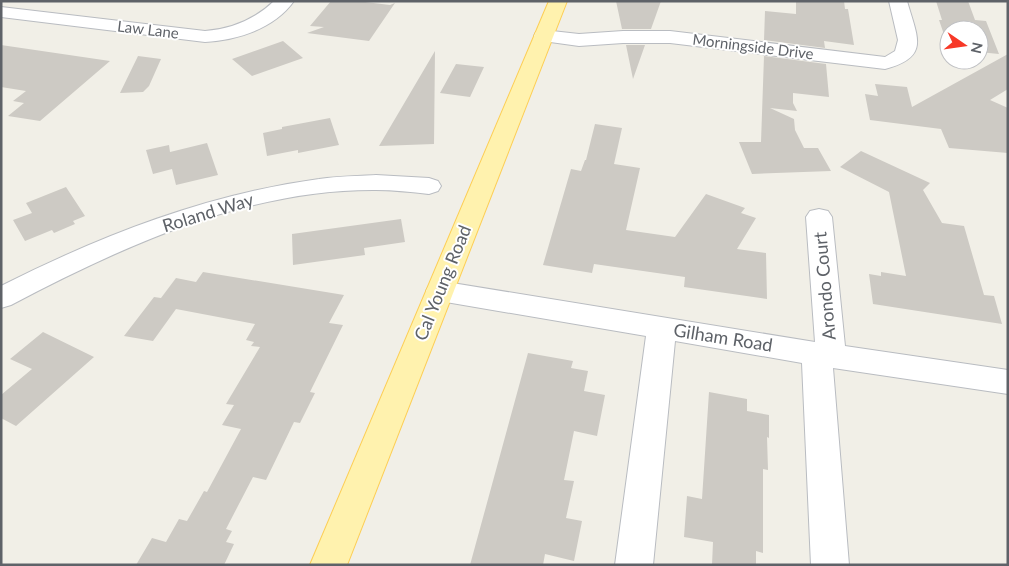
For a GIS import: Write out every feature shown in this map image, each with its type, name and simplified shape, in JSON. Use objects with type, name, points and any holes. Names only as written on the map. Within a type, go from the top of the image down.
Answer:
[{"type":"main road","name":"Cal Young Road","points":[[328,565],[558,1]]},
{"type":"street","name":"Law Lane","points":[[1,12],[192,36],[215,36],[236,32],[256,24],[269,16],[285,1]]},
{"type":"street","name":"Morningside Drive","points":[[543,36],[579,40],[623,37],[670,38],[885,63],[901,59],[907,51],[908,41],[898,1]]},
{"type":"street","name":"Roland Way","points":[[1,298],[40,278],[130,238],[194,216],[261,197],[293,190],[352,182],[393,182],[429,186]]},
{"type":"street","name":"Arondo Court","points":[[819,217],[830,565]]},
{"type":"street","name":"Gilham Road","points":[[440,291],[1008,382]]},
{"type":"street","points":[[634,565],[662,328]]},
{"type":"building","points":[[331,1],[357,1],[390,5],[395,3],[369,41],[307,33],[324,27],[310,26]]},
{"type":"building","points":[[616,1],[661,1],[651,29],[622,29]]},
{"type":"building","points":[[796,1],[844,1],[845,9],[848,9],[854,45],[824,41],[825,48],[764,40],[765,11],[796,14]]},
{"type":"building","points":[[936,1],[968,1],[975,20],[942,20]]},
{"type":"building","points":[[989,29],[999,54],[989,53]]},
{"type":"building","points":[[283,41],[303,58],[252,76],[232,59]]},
{"type":"building","points":[[1,45],[110,61],[40,121],[8,116],[24,103],[13,101],[26,91],[1,87]]},
{"type":"building","points":[[626,45],[645,45],[633,79]]},
{"type":"building","points":[[435,51],[434,144],[379,146]]},
{"type":"building","points":[[1008,54],[1008,89],[990,100],[1008,108],[1008,153],[949,148],[941,129],[870,120],[865,94],[878,96],[875,84],[907,87],[912,107],[979,70],[989,70],[989,64]]},
{"type":"building","points":[[138,56],[161,59],[149,86],[143,92],[120,93]]},
{"type":"building","points":[[764,56],[826,64],[829,97],[793,93],[793,103],[797,111],[770,108],[794,119],[795,130],[804,148],[818,148],[831,171],[752,174],[739,142],[761,142]]},
{"type":"building","points":[[456,64],[484,67],[470,97],[440,93]]},
{"type":"building","points":[[330,118],[339,145],[298,153],[298,150],[267,156],[263,133],[282,129],[282,127]]},
{"type":"building","points":[[595,124],[622,128],[614,164],[640,168],[626,230],[675,237],[706,194],[745,208],[741,213],[756,218],[737,249],[766,253],[767,299],[684,287],[685,277],[594,264],[592,273],[543,265],[571,169],[581,171],[586,160]]},
{"type":"building","points":[[207,143],[218,175],[176,185],[172,169],[153,174],[146,150],[169,145],[170,152]]},
{"type":"building","points":[[861,151],[930,183],[923,190],[942,223],[964,226],[984,295],[994,296],[1002,324],[873,304],[869,274],[881,276],[881,272],[906,276],[889,192],[840,167]]},
{"type":"building","points":[[66,187],[85,216],[73,221],[75,224],[54,233],[52,230],[25,241],[13,220],[32,213],[26,203]]},
{"type":"building","points":[[401,219],[405,242],[364,248],[365,255],[293,265],[292,234]]},
{"type":"building","points":[[203,272],[344,295],[329,323],[343,325],[310,392],[315,393],[300,423],[294,422],[266,480],[253,477],[226,529],[232,531],[226,542],[234,544],[224,565],[136,565],[152,538],[166,542],[179,519],[187,521],[204,491],[207,492],[241,429],[222,425],[234,405],[226,404],[260,347],[251,346],[254,342],[246,340],[255,324],[176,309],[153,341],[124,336],[154,297],[161,298],[176,278],[196,282]]},
{"type":"building","points":[[43,332],[94,357],[16,426],[1,418],[1,395],[32,369],[10,359]]},
{"type":"building","points":[[528,353],[573,361],[571,368],[588,371],[584,391],[605,395],[597,436],[574,431],[564,480],[574,481],[566,518],[582,521],[574,561],[545,554],[543,565],[470,565]]},
{"type":"building","points":[[709,392],[747,399],[747,411],[769,415],[769,438],[767,437],[768,470],[763,469],[763,553],[756,551],[756,565],[712,565],[713,542],[684,537],[687,496],[702,499]]}]
